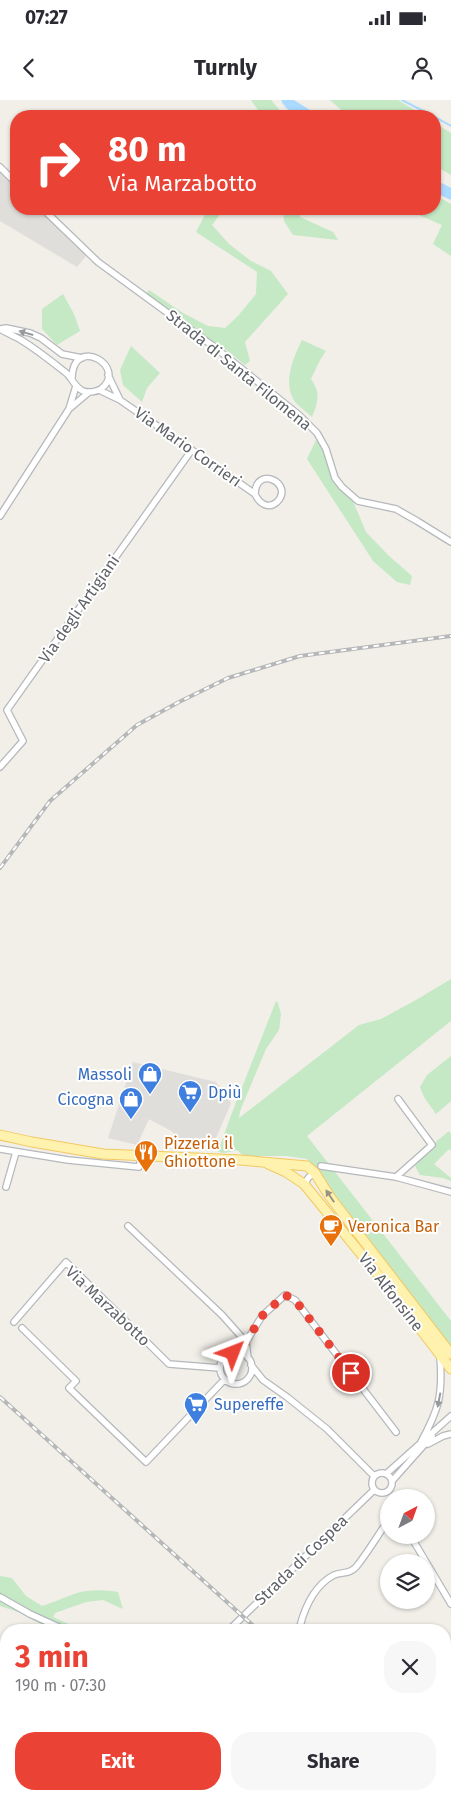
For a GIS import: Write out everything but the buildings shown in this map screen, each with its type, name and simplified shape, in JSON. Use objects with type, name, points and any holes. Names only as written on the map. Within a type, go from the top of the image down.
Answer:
[{"type":"main road","name":"Via Alfonsine","points":[[0,1135],[103,1154],[260,1161],[307,1166],[318,1170],[330,1197],[451,1354]]},
{"type":"main road","name":"Via Alfonsine","points":[[260,1161],[286,1172],[304,1184],[388,1287],[451,1369]]},
{"type":"street","points":[[0,166],[10,177]]},
{"type":"street","name":"Strada di Santa Filomena","points":[[49,215],[98,262],[217,349],[299,414],[317,433],[326,449],[335,478],[342,488],[358,502],[396,509],[451,542]]},
{"type":"street","name":"Via Mario Corrieri","points":[[0,329],[6,328],[30,333],[41,338],[62,354],[82,358],[91,356],[100,359],[106,366],[108,375],[120,400]]},
{"type":"street","name":"Via Mario Corrieri","points":[[0,329],[35,350],[72,378],[76,386]]},
{"type":"street","points":[[35,350],[35,346],[41,338]]},
{"type":"street","points":[[72,378],[72,370],[82,358]]},
{"type":"street","points":[[69,409],[88,393],[100,390],[106,384],[108,375]]},
{"type":"street","points":[[0,516],[69,409],[76,386],[88,393]]},
{"type":"street","name":"Via Mario Corrieri","points":[[100,390],[120,400],[255,494],[262,504],[274,504],[281,495],[282,489],[274,480],[263,479],[255,488],[255,494]]},
{"type":"street","name":"Via degli Artigiani","points":[[0,767],[23,741],[7,710],[191,451]]},
{"type":"street","points":[[396,1177],[432,1145],[398,1100]]},
{"type":"street","points":[[0,1149],[68,1160],[140,1167],[142,1156]]},
{"type":"street","points":[[6,1187],[16,1152]]},
{"type":"street","points":[[304,1184],[309,1176],[318,1170],[396,1177],[451,1192]]},
{"type":"street","points":[[128,1226],[222,1315],[246,1342],[251,1365],[263,1380],[326,1429],[374,1476]]},
{"type":"street","name":"Via Marzabotto","points":[[14,1322],[66,1262],[169,1364],[220,1368]]},
{"type":"street","points":[[251,1365],[252,1370],[248,1378],[234,1384],[225,1380],[220,1368],[224,1358],[246,1342],[262,1316],[285,1295],[295,1300],[396,1432]]},
{"type":"street","points":[[22,1328],[76,1381],[69,1388],[146,1462],[225,1380]]},
{"type":"street","points":[[436,1335],[451,1346]]},
{"type":"street","points":[[233,1353],[242,1354],[248,1358]]},
{"type":"street","points":[[423,1444],[440,1401],[440,1354]]},
{"type":"street","points":[[248,1378],[263,1380]]},
{"type":"street","points":[[390,1489],[392,1481],[423,1444],[451,1416]]},
{"type":"street","points":[[386,1474],[423,1444],[451,1434]]},
{"type":"street","points":[[380,1493],[374,1490],[371,1485],[374,1476],[381,1473],[386,1474],[392,1481]]},
{"type":"street","name":"Strada di Cospea","points":[[235,1624],[374,1490]]},
{"type":"street","points":[[301,1624],[305,1608],[318,1589],[335,1575],[355,1568],[380,1532]]},
{"type":"street","points":[[415,1544],[451,1604]]},
{"type":"street","points":[[0,1597],[52,1624]]},
{"type":"shaded area","points":[[0,170],[10,179],[10,215],[46,215],[87,255],[77,267],[0,221]]},
{"type":"shaded area","points":[[133,1062],[216,1082],[231,1103],[214,1143],[177,1147],[173,1132],[149,1119],[137,1145],[108,1138]]},
{"type":"green space","points":[[251,100],[271,100],[280,110],[258,110]]},
{"type":"green space","points":[[330,100],[398,100],[414,110],[341,110]]},
{"type":"green space","points":[[441,127],[451,133],[451,175],[441,169]]},
{"type":"green space","points":[[441,198],[451,204],[451,256],[433,244],[442,225],[419,215],[441,215]]},
{"type":"green space","points":[[205,215],[220,215],[212,225],[229,244],[251,261],[271,271],[288,294],[245,342],[250,361],[245,365],[225,349],[203,337],[144,296],[149,290],[183,313],[208,326],[225,328],[238,316],[256,294],[257,272],[196,232]]},
{"type":"green space","points":[[284,215],[300,215],[300,217],[333,232],[338,240],[293,235],[284,221]]},
{"type":"green space","points":[[63,294],[74,314],[80,331],[57,345],[42,329],[42,309]]},
{"type":"green space","points":[[302,340],[326,351],[311,379],[318,398],[312,417],[297,404],[292,397],[290,389],[289,381],[292,363]]},
{"type":"green space","points":[[131,346],[160,373],[147,388],[142,402],[123,385],[120,370]]},
{"type":"green space","points":[[316,440],[324,448],[333,471],[352,499],[366,532],[412,576],[410,585],[397,582],[373,561],[307,459]]},
{"type":"green space","points":[[451,979],[451,1021],[307,1136],[451,1321],[451,1348],[336,1201],[307,1159],[287,1156],[244,1156],[237,1150],[224,1153],[218,1152],[276,1001],[281,1014],[279,1030],[266,1049],[240,1111],[239,1118],[359,1025],[381,1019]]},
{"type":"green space","points":[[451,1056],[451,1101],[436,1114],[424,1097],[420,1087],[427,1075]]},
{"type":"green space","points":[[449,1131],[451,1135],[451,1151],[449,1149],[434,1164],[451,1178],[451,1181],[420,1175],[415,1166],[432,1145]]},
{"type":"green space","points":[[0,1576],[12,1578],[26,1596],[42,1606],[77,1593],[103,1590],[118,1592],[123,1609],[103,1600],[86,1602],[55,1613],[53,1617],[69,1624],[41,1624],[18,1612],[0,1606]]},
{"type":"waterway","points":[[287,100],[300,110]]},
{"type":"waterway","points":[[402,100],[421,110]]},
{"type":"waterway","points":[[441,120],[451,126]]},
{"type":"waterway","points":[[441,189],[451,194]]},
{"type":"railway","points":[[0,868],[50,801],[137,725],[179,702],[228,678],[300,656],[451,636]]},
{"type":"railway","points":[[0,1397],[251,1624]]},
{"type":"place","name":"Massoli","points":[[150,1095]]},
{"type":"place","name":"Dpiù","points":[[190,1113]]},
{"type":"place","name":"Cicogna","points":[[131,1120]]},
{"type":"place","name":"Pizzeria il Ghiottone","points":[[146,1173]]},
{"type":"place","name":"Veronica Bar","points":[[331,1247]]},
{"type":"place","name":"Supereffe","points":[[196,1425]]},
{"type":"route","points":[[233,1353],[246,1342],[262,1316],[285,1295],[295,1300],[351,1373]]}]
